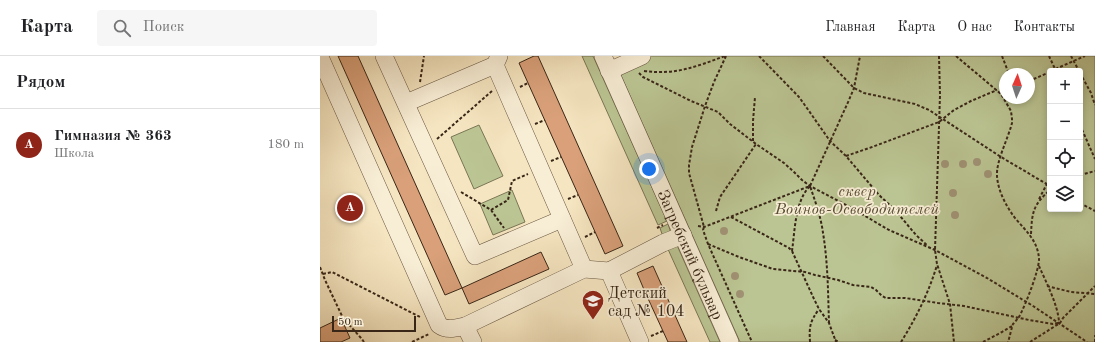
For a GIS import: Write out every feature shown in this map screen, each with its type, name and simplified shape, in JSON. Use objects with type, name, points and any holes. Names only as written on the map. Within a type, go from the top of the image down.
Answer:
[{"type":"street","points":[[384,56],[475,256],[562,219]]},
{"type":"street","points":[[606,63],[642,56]]},
{"type":"street","points":[[320,57],[444,331],[465,326],[584,269],[609,271],[683,235]]},
{"type":"street","points":[[406,103],[459,84],[497,61],[502,81],[584,269]]},
{"type":"street","name":"Загребский бульвар","points":[[606,63],[730,342]]},
{"type":"street","points":[[609,271],[640,342]]},
{"type":"street","points":[[465,326],[472,342]]},
{"type":"path","points":[[422,96],[419,90],[424,56]]},
{"type":"path","points":[[726,56],[705,106],[690,157],[688,173],[698,204],[704,228],[703,230],[708,244],[752,342]]},
{"type":"path","points":[[726,56],[684,70],[657,72],[637,70],[643,77],[691,101],[718,112],[730,124],[784,163],[810,186],[889,230],[929,247],[987,278],[1088,342]]},
{"type":"path","points":[[759,56],[799,97],[830,141],[846,156],[879,195],[929,247]]},
{"type":"path","points":[[823,56],[854,88],[864,94],[915,104],[929,110],[1001,156],[1047,183],[1033,212],[1031,235]]},
{"type":"path","points":[[792,251],[799,204],[804,191],[810,186],[854,88],[860,56]]},
{"type":"path","points":[[939,56],[940,116],[935,250],[937,264],[950,304],[954,342]]},
{"type":"path","points":[[846,156],[872,148],[939,122],[954,110],[997,90],[956,56]]},
{"type":"path","points":[[1002,56],[1007,68]]},
{"type":"path","points":[[1050,56],[1055,68]]},
{"type":"path","points":[[1071,56],[1077,68]]},
{"type":"path","points":[[1060,68],[1085,56]]},
{"type":"path","points":[[1035,78],[1047,73]]},
{"type":"path","points":[[1083,79],[1095,104]]},
{"type":"path","points":[[427,149],[502,81]]},
{"type":"path","points":[[753,141],[755,97]]},
{"type":"path","points":[[1007,104],[1012,119],[1011,127],[999,162],[997,175],[1003,197],[1010,210],[1034,240],[1037,249],[1039,266],[1060,323]]},
{"type":"path","points":[[1083,132],[1095,159]]},
{"type":"path","points":[[716,211],[720,198],[756,144]]},
{"type":"path","points":[[491,210],[508,200],[512,181],[540,169]]},
{"type":"path","points":[[1083,174],[1095,171]]},
{"type":"path","points":[[442,183],[447,183],[491,210],[506,231],[510,241]]},
{"type":"path","points":[[698,226],[704,228],[810,186]]},
{"type":"path","points":[[810,186],[823,233],[828,278],[829,323]]},
{"type":"path","points":[[1039,200],[1047,193]]},
{"type":"path","points":[[1083,205],[1095,211]]},
{"type":"path","points":[[731,217],[792,251],[819,309],[829,323],[836,341],[840,342]]},
{"type":"path","points":[[708,244],[739,257],[773,268],[802,272],[871,287],[886,298],[905,298],[964,306],[1052,324],[1060,323]]},
{"type":"path","points":[[901,342],[923,301],[937,264]]},
{"type":"path","points":[[1008,342],[1013,325],[1025,302],[1039,266]]},
{"type":"path","points":[[320,267],[343,318],[364,342]]},
{"type":"path","points":[[323,274],[332,272],[428,321],[444,331]]},
{"type":"path","points":[[1047,286],[1071,292],[1095,294]]},
{"type":"path","points":[[1030,342],[1060,323],[1063,318],[1095,286]]},
{"type":"path","points":[[810,342],[809,331],[811,321],[819,309]]},
{"type":"path","points":[[983,342],[1013,325]]},
{"type":"path","points":[[412,342],[444,331]]},
{"type":"path","points":[[1095,335],[1095,342]]},
{"type":"green space","points":[[582,56],[593,56],[667,221],[658,225]]},
{"type":"green space","name":"сквер Воинов-Освободителей","points":[[651,56],[1095,56],[1095,342],[740,342],[619,71]]},
{"type":"green space","points":[[479,125],[503,176],[474,189],[451,137]]},
{"type":"green space","points":[[512,190],[525,222],[493,235],[480,204]]},
{"type":"green space","points":[[668,224],[670,232],[663,237],[660,228]]},
{"type":"green space","points":[[676,243],[720,342],[710,342],[667,247]]},
{"type":"building","points":[[338,56],[358,56],[462,288],[445,295]]},
{"type":"building","points":[[534,56],[538,56],[623,246],[605,254],[519,63]]},
{"type":"building","points":[[541,252],[549,269],[469,304],[462,288]]},
{"type":"building","points":[[653,266],[687,342],[668,342],[645,292],[637,273]]},
{"type":"building","points":[[341,318],[350,338],[341,342],[320,342],[320,328]]},
{"type":"place","name":"Гимназия № 363","points":[[350,208]]},
{"type":"place","name":"Детский сад № 104","points":[[593,320]]}]
